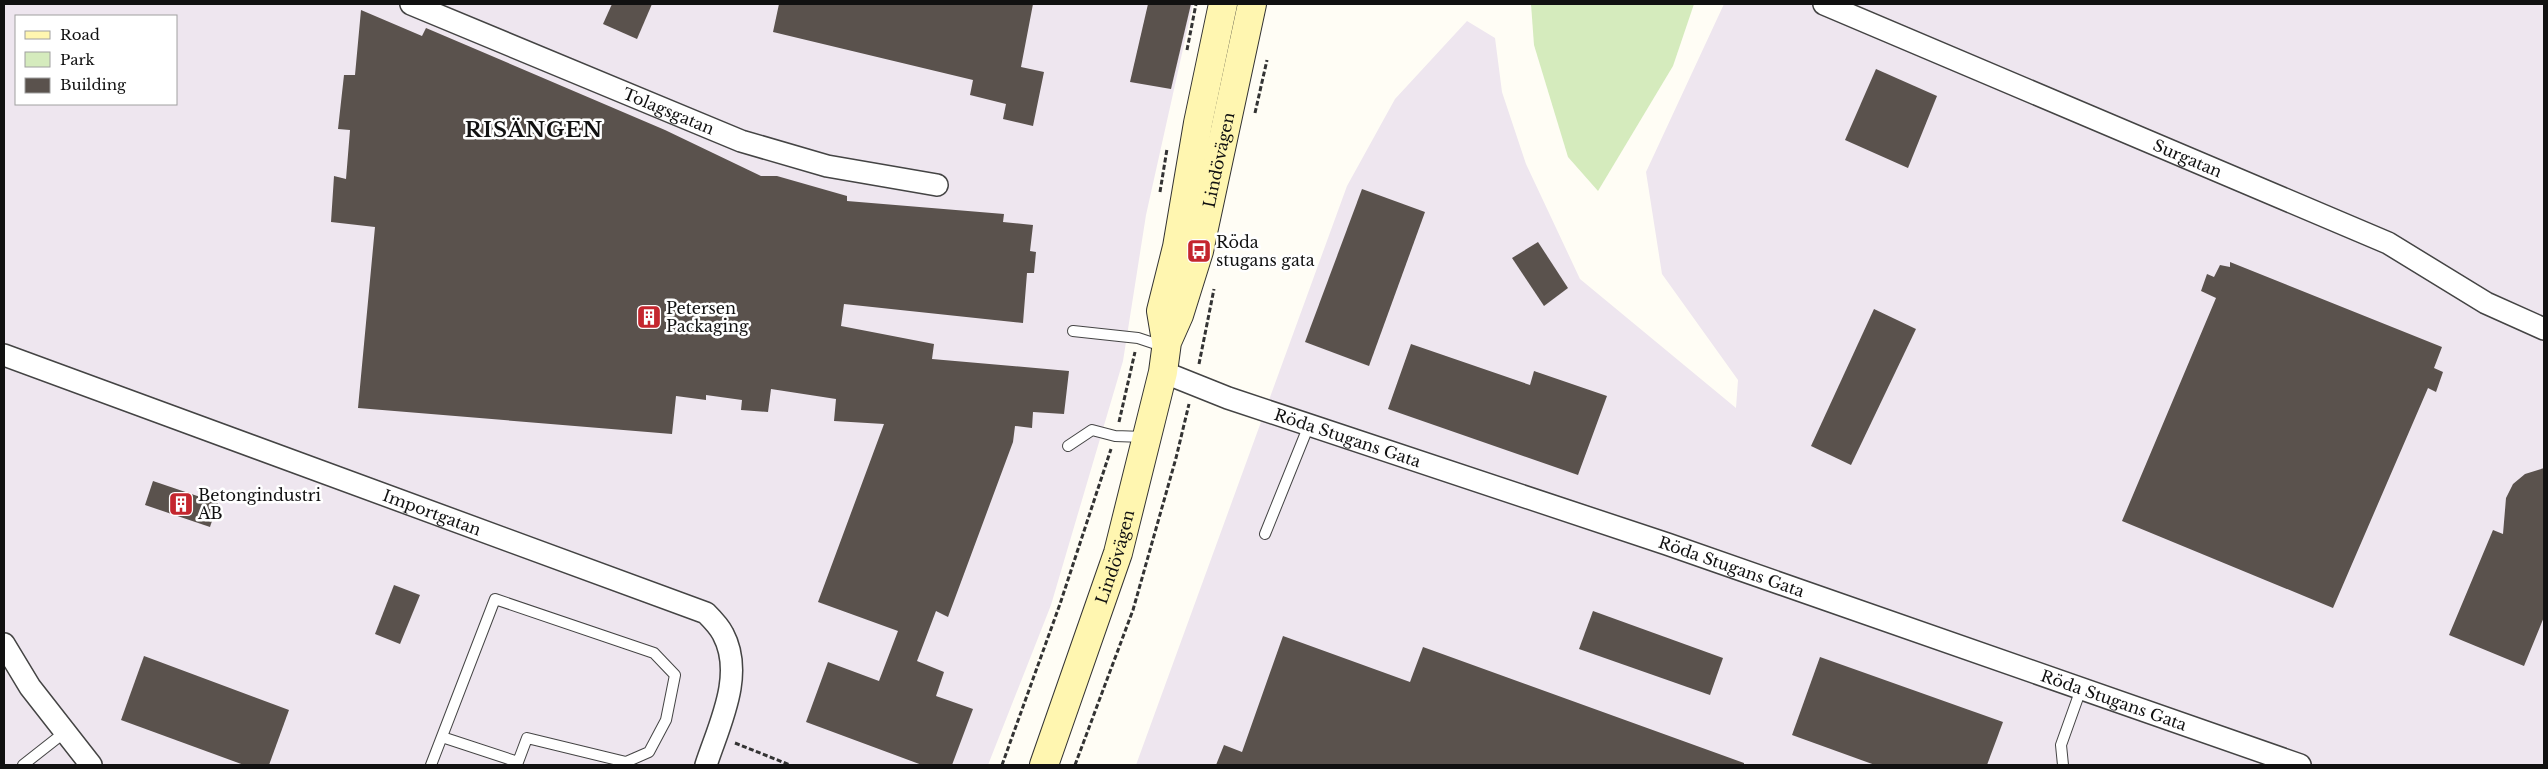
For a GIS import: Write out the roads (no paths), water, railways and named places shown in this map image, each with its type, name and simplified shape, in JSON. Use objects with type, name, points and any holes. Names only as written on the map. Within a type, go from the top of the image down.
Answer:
[{"type":"main road","name":"Lindövägen","points":[[1165,354],[1161,311],[1177,247],[1198,123],[1223,4]]},
{"type":"main road","name":"Lindövägen","points":[[1044,765],[1118,553],[1165,354],[1199,251],[1252,4]]},
{"type":"street","name":"Tolagsgatan","points":[[411,4],[741,141],[827,166],[937,185]]},
{"type":"street","name":"Surgatan","points":[[1824,4],[2388,242],[2486,303],[2544,329]]},
{"type":"street","name":"Röda Stugans Gata","points":[[1165,354],[1228,398],[1667,544],[2300,765]]},
{"type":"street","name":"Importgatan","points":[[4,355],[706,613],[723,634],[732,662],[730,691],[706,765]]},
{"type":"street","points":[[4,644],[10,668],[30,687],[91,765]]},
{"type":"lane","points":[[1073,330],[1138,338],[1165,354]]},
{"type":"lane","points":[[1265,534],[1309,425]]},
{"type":"lane","points":[[1068,446],[1092,430],[1115,436],[1146,437]]},
{"type":"lane","points":[[431,765],[495,599],[654,653],[675,675],[666,720],[649,752],[626,762],[527,738],[518,762],[442,737]]},
{"type":"lane","points":[[2063,765],[2061,745],[2081,689]]},
{"type":"lane","points":[[23,765],[65,732]]},
{"type":"place","name":"Röda stugans gata","points":[[1199,251]]},
{"type":"place","name":"Petersen Packaging","points":[[649,317]]},
{"type":"place","name":"Betongindustri AB","points":[[181,504]]},
{"type":"district","name":"RISÄNGEN","points":[[534,130]]}]
